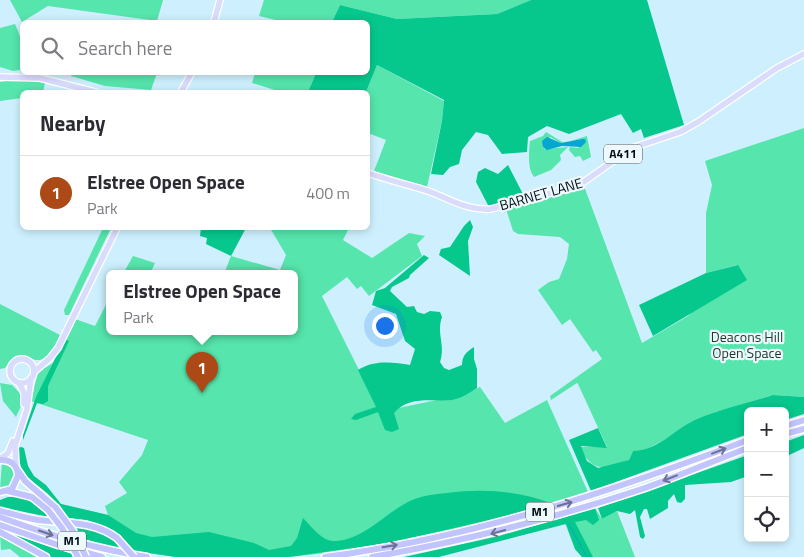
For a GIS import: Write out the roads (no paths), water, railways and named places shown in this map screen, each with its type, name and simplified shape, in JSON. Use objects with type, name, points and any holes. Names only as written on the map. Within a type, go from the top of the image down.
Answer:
[{"type":"highway","points":[[789,425],[804,420]]},
{"type":"highway","points":[[789,433],[804,429]]},
{"type":"highway","name":"M1","points":[[325,557],[404,544],[524,516],[654,476],[744,442]]},
{"type":"highway","name":"M1","points":[[372,557],[442,545],[540,520],[646,487],[744,450]]},
{"type":"highway","points":[[0,460],[7,460],[17,468],[25,481],[56,508],[73,531],[86,557]]},
{"type":"highway","points":[[3,492],[17,483],[17,468]]},
{"type":"highway","points":[[3,492],[32,498],[48,510],[65,533],[78,557]]},
{"type":"highway","name":"M1","points":[[0,511],[32,519],[90,526],[106,530],[117,538],[134,557]]},
{"type":"highway","name":"M1","points":[[0,517],[109,551],[147,557]]},
{"type":"highway","name":"M1","points":[[0,525],[58,545],[102,557]]},
{"type":"highway","name":"M1","points":[[0,532],[46,557]]},
{"type":"main road","points":[[214,20],[220,0]]},
{"type":"main road","name":"BARNET LANE","points":[[370,175],[434,193],[460,206],[479,209],[495,208],[566,190],[591,179],[632,148],[680,132],[698,122],[777,68],[804,54]]},
{"type":"main road","points":[[182,90],[190,75]]},
{"type":"main road","points":[[0,77],[40,78],[87,90]]},
{"type":"main road","points":[[19,383],[26,382],[54,354],[116,230]]},
{"type":"main road","points":[[0,460],[10,449],[23,411],[24,397],[19,383],[11,376],[11,366],[18,360],[44,362]]},
{"type":"main road","points":[[17,468],[14,446],[27,409],[32,375],[29,362]]},
{"type":"water","points":[[547,137],[561,143],[582,139],[585,139],[586,142],[581,147],[562,146],[547,150],[543,147],[542,141]]},
{"type":"waterway","points":[[568,523],[587,557]]},
{"type":"place","name":"Elstree Open Space","points":[[202,393]]},
{"type":"park label","name":"Deacons Hill Open Space","points":[[747,346]]}]
